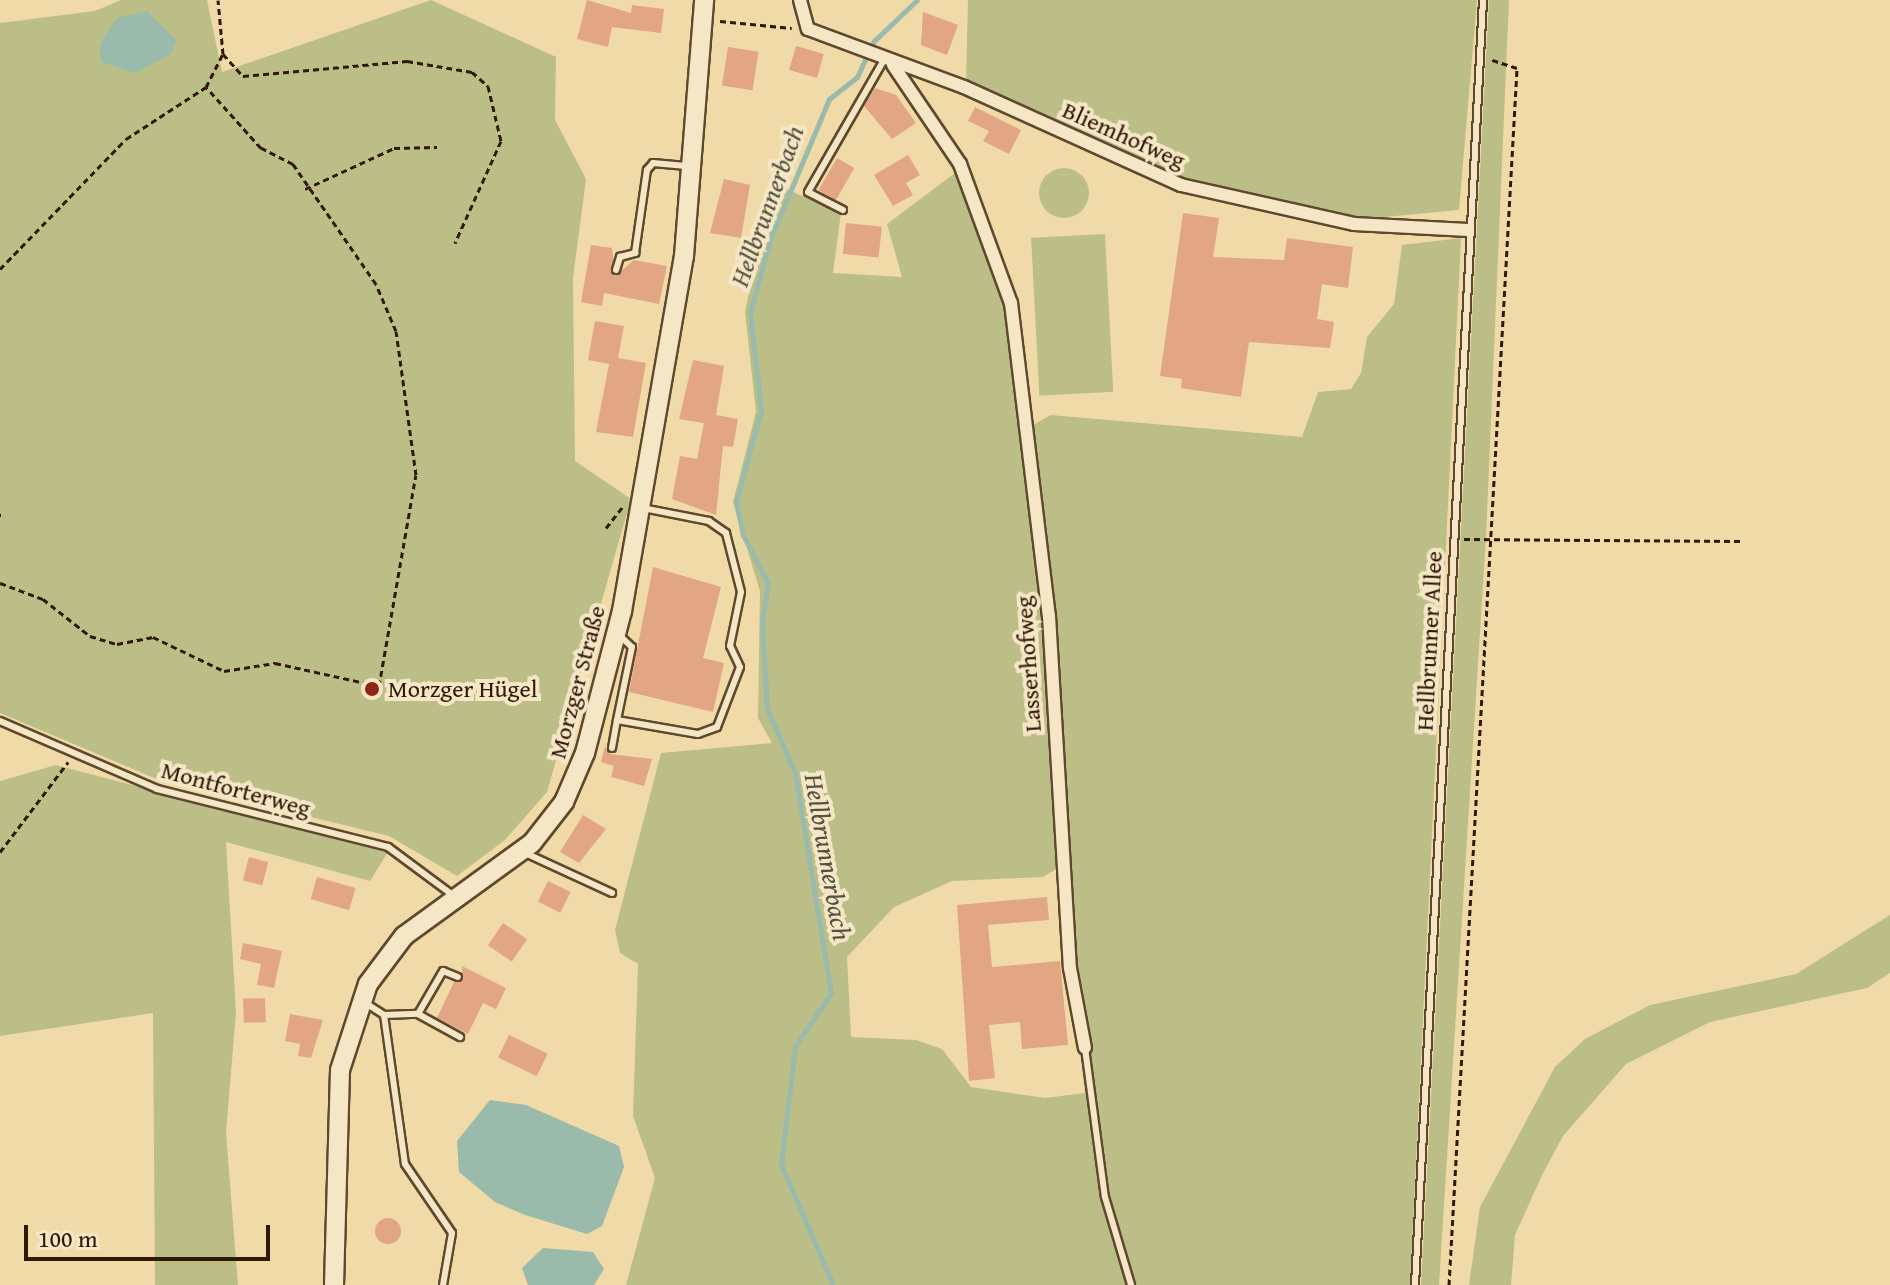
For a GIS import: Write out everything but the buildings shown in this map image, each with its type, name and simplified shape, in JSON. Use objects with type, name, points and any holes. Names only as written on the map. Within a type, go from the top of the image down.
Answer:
[{"type":"street","name":"Morzger Straße","points":[[334,1285],[340,1070],[361,1001],[391,947],[523,852],[575,781],[616,635],[635,504],[693,167],[704,0]]},
{"type":"street","points":[[800,0],[808,29]]},
{"type":"street","name":"Bliemhofweg","points":[[808,29],[879,58],[964,87],[1181,185],[1354,224],[1468,230]]},
{"type":"street","name":"Lasserhofweg","points":[[879,58],[960,164],[1011,303],[1049,616],[1070,968],[1085,1048]]},
{"type":"lane","name":"Hellbrunner Allee","points":[[1415,1285],[1468,230],[1483,0]]},
{"type":"lane","points":[[843,210],[808,192],[879,58]]},
{"type":"lane","points":[[616,270],[620,257],[635,253],[647,170],[665,162],[693,167]]},
{"type":"lane","points":[[617,720],[709,732],[725,718],[740,667],[730,646],[741,592],[726,533],[709,521],[635,504]]},
{"type":"lane","points":[[612,748],[632,647],[616,635]]},
{"type":"lane","name":"Montforterweg","points":[[0,721],[157,789],[388,847],[457,898]]},
{"type":"lane","points":[[523,852],[612,893]]},
{"type":"lane","points":[[418,1014],[443,971],[458,977]]},
{"type":"lane","points":[[361,1001],[384,1015],[418,1014],[460,1037]]},
{"type":"lane","points":[[384,1015],[405,1164],[452,1233],[443,1285]]},
{"type":"lane","name":"Lasserhofweg","points":[[1085,1048],[1105,1197],[1131,1285]]},
{"type":"path","points":[[0,269],[126,139],[206,87],[223,54],[218,0]]},
{"type":"path","points":[[714,21],[808,29]]},
{"type":"path","points":[[223,54],[243,76],[407,61],[472,72],[488,86],[501,141],[455,243]]},
{"type":"path","points":[[1449,1285],[1494,540],[1517,68],[1480,56]]},
{"type":"path","points":[[0,583],[43,599],[90,636],[117,644],[153,637],[224,671],[275,663],[379,686],[416,475],[403,372],[376,284],[305,189],[293,164],[261,148],[206,87]]},
{"type":"path","points":[[305,189],[394,148],[437,147]]},
{"type":"path","points":[[606,528],[635,504]]},
{"type":"path","points":[[1453,539],[1740,541]]},
{"type":"path","points":[[0,852],[75,753]]},
{"type":"green space","points":[[121,0],[207,0],[222,72],[431,0],[556,57],[555,120],[586,179],[573,278],[575,461],[631,499],[547,792],[505,840],[457,876],[389,836],[159,780],[0,713],[0,23],[95,11]]},
{"type":"green space","points":[[968,0],[1477,0],[1459,210],[1364,219],[1170,175],[966,80]]},
{"type":"green space","points":[[1489,0],[1509,0],[1486,537],[1439,1285],[1421,1285]]},
{"type":"green space","points":[[1064,168],[1082,175],[1089,193],[1082,211],[1064,218],[1046,211],[1039,193],[1046,175]]},
{"type":"green space","points":[[959,170],[1004,282],[1022,431],[1051,415],[1302,437],[1318,392],[1351,389],[1361,373],[1367,337],[1394,304],[1402,245],[1461,238],[1410,1285],[626,1285],[655,1178],[633,1116],[638,964],[620,953],[615,930],[661,753],[772,743],[758,718],[760,591],[733,502],[756,412],[745,312],[754,269],[786,189],[841,213],[833,273],[902,277],[887,224]],"holes":[[[1058,868],[1085,1093],[1045,1098],[971,1087],[942,1049],[916,1040],[851,1037],[847,957],[894,907],[952,881],[1043,877]]]},
{"type":"green space","points":[[1105,234],[1113,392],[1039,396],[1031,238]]},
{"type":"green space","points":[[56,765],[388,852],[370,881],[226,842],[236,1012],[226,1133],[238,1285],[155,1285],[153,1013],[0,1036],[0,781]]},
{"type":"green space","points":[[1890,915],[1890,973],[1867,988],[1710,1022],[1626,1064],[1563,1136],[1543,1173],[1515,1235],[1511,1285],[1469,1285],[1480,1207],[1555,1067],[1585,1039],[1650,1005],[1796,974]]},
{"type":"shaded area","points":[[147,11],[176,40],[171,54],[135,73],[101,62],[100,44],[117,18]]},
{"type":"shaded area","points":[[490,1100],[526,1105],[619,1146],[624,1167],[602,1226],[587,1234],[525,1215],[495,1202],[459,1172],[457,1141]]},
{"type":"shaded area","points":[[543,1248],[593,1252],[604,1269],[594,1285],[528,1285],[522,1268]]},
{"type":"waterway","name":"Hellbrunnerbach","points":[[833,1285],[781,1164],[795,1046],[831,993],[795,773],[767,709],[762,621],[768,583],[743,535],[736,502],[761,410],[750,313],[771,237],[829,99],[857,77],[874,41],[917,0]]},
{"type":"place","name":"Morzger Hügel","points":[[372,689]]}]
